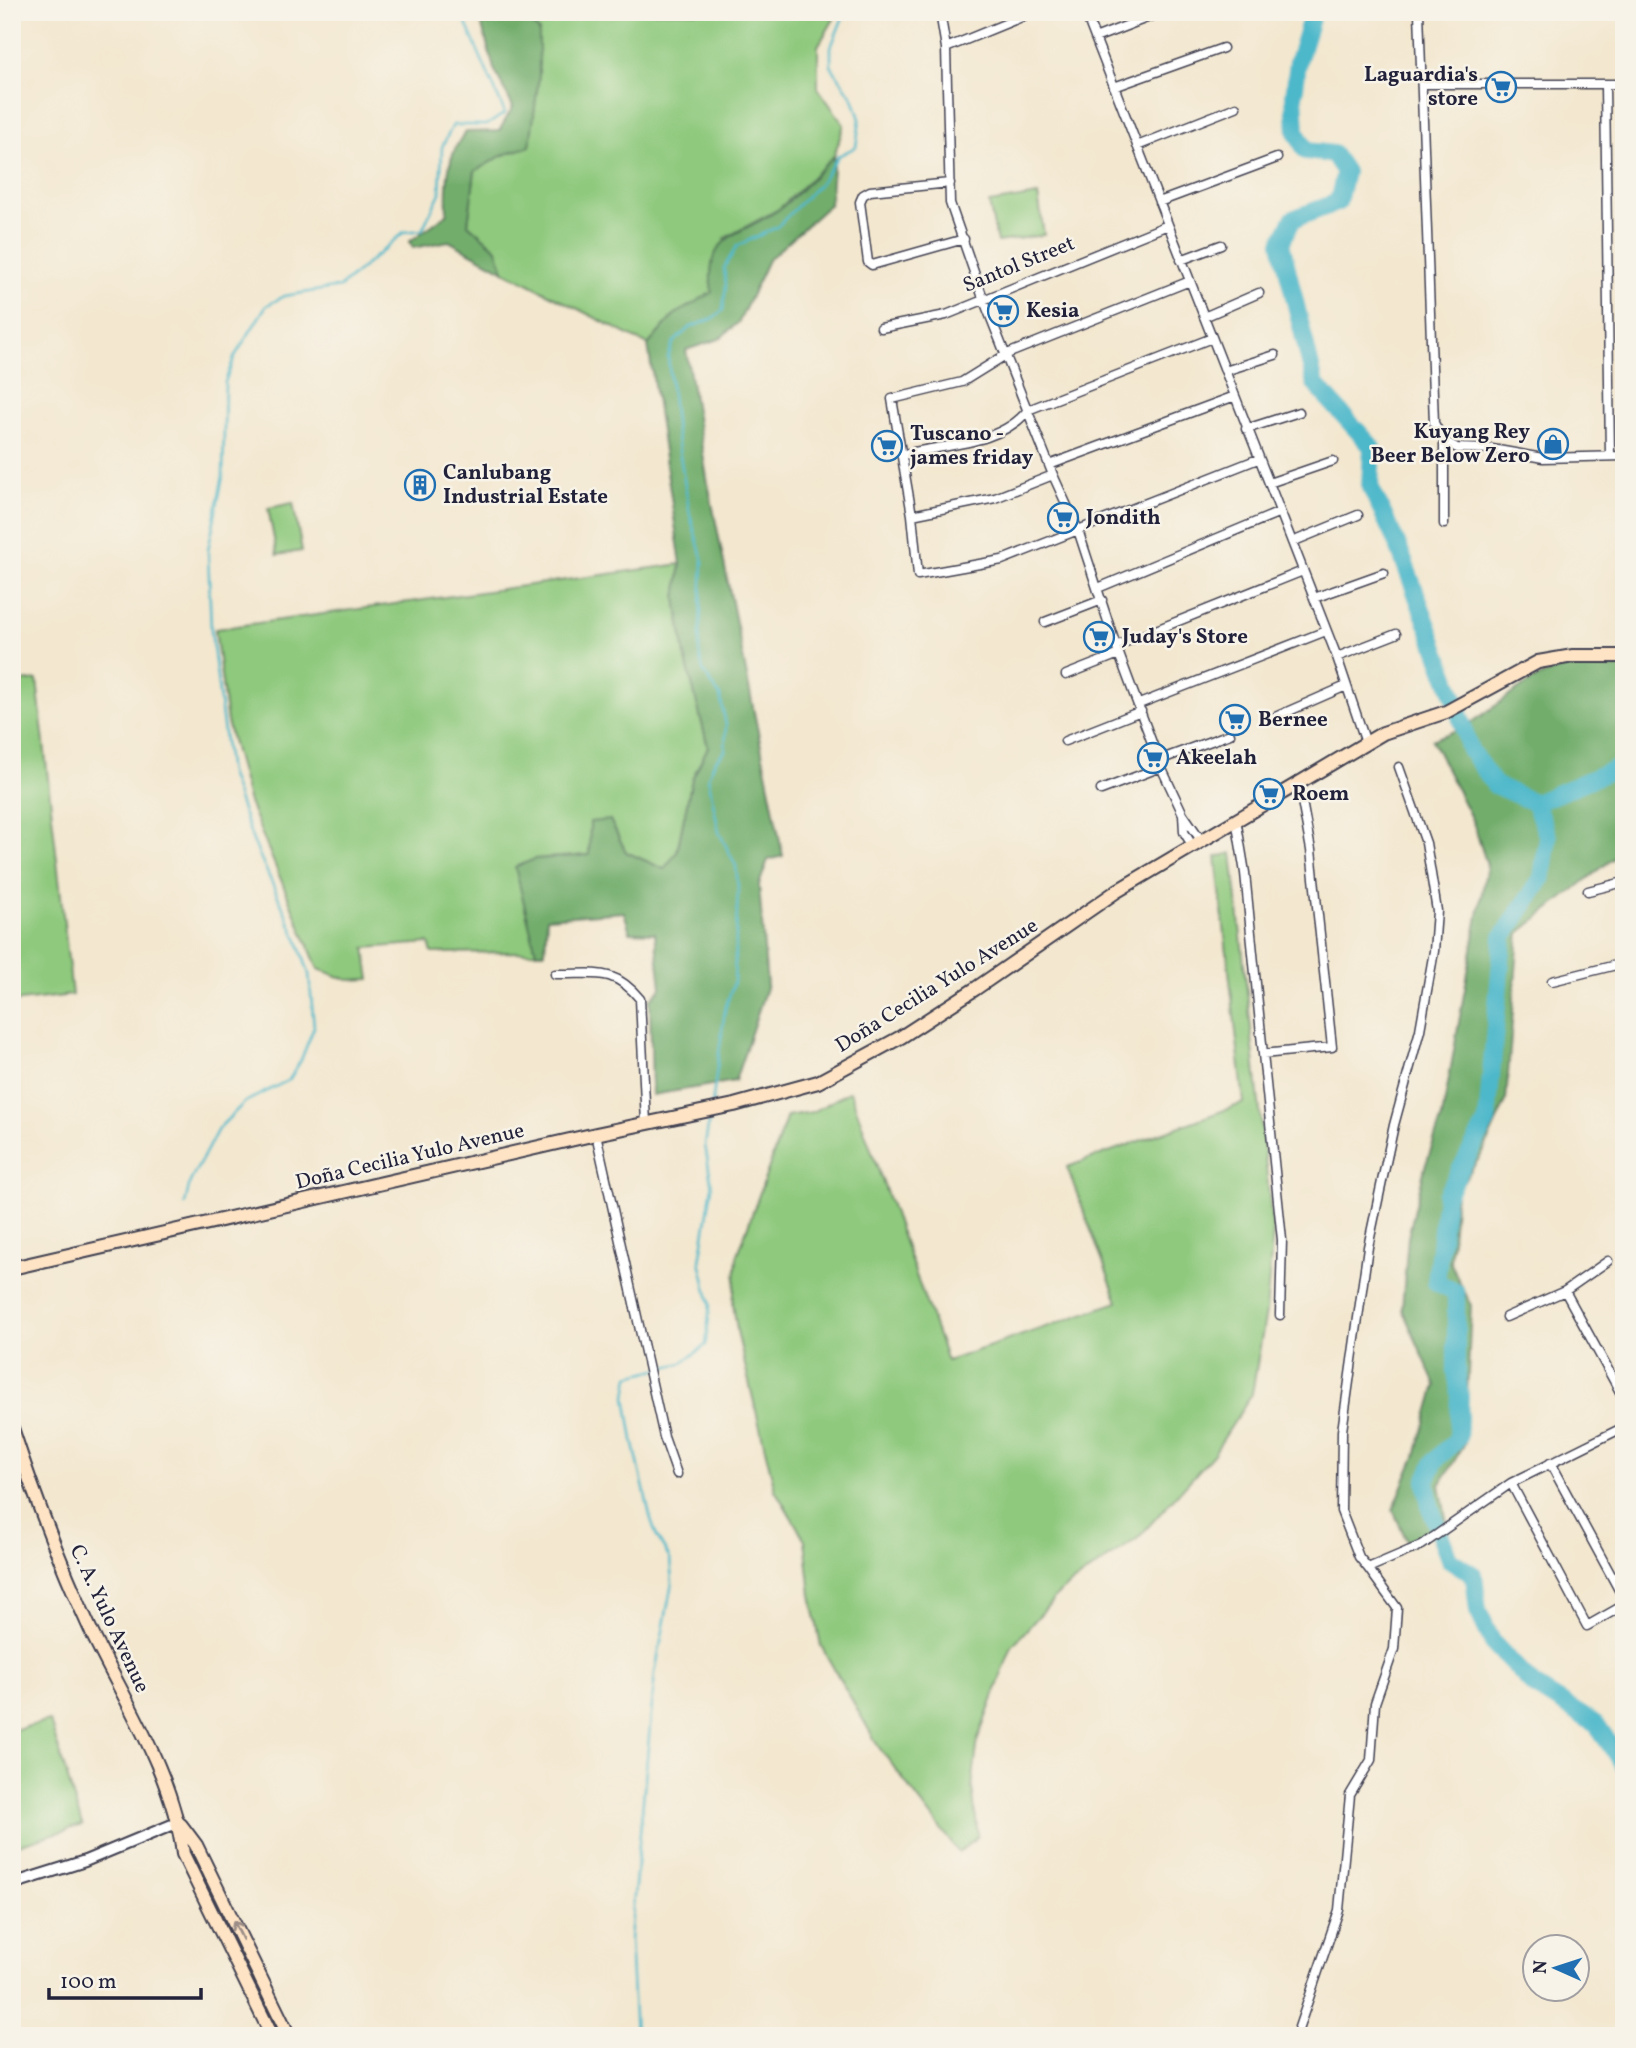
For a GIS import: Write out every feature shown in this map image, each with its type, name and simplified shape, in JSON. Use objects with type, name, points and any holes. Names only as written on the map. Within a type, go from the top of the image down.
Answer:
[{"type":"main road","name":"Doña Cecilia Yulo Avenue","points":[[12,1268],[596,1134],[734,1105],[818,1082],[901,1037],[1117,891],[1383,733],[1446,712],[1538,662],[1573,656],[1624,656]]},
{"type":"main road","name":"C. A. Yulo Avenue","points":[[12,1428],[63,1568],[125,1702],[167,1783],[179,1822],[183,1854],[272,2036]]},
{"type":"main road","name":"C. A. Yulo Avenue","points":[[179,1822],[196,1845],[289,2036]]},
{"type":"street","points":[[940,12],[946,48],[950,203],[983,298],[1053,475],[1078,530],[1160,764],[1183,814],[1184,832],[1196,843]]},
{"type":"street","points":[[946,48],[1034,12]]},
{"type":"street","points":[[1085,12],[1337,657],[1366,743]]},
{"type":"street","points":[[1095,38],[1162,12]]},
{"type":"street","points":[[1419,12],[1434,423],[1444,441],[1444,524]]},
{"type":"street","points":[[1114,87],[1223,48]]},
{"type":"street","points":[[1423,84],[1624,85]]},
{"type":"street","points":[[1605,85],[1610,456]]},
{"type":"street","points":[[1137,146],[1236,107]]},
{"type":"street","points":[[1159,202],[1277,158]]},
{"type":"street","points":[[950,183],[870,191],[863,195],[860,202],[868,262],[872,265],[964,240]]},
{"type":"street","name":"Santol Street","points":[[880,328],[946,315],[1168,225]]},
{"type":"street","points":[[1181,260],[1221,245]]},
{"type":"street","points":[[1190,281],[1007,354],[962,382],[892,399],[912,515],[918,575],[1002,560],[1258,459]]},
{"type":"street","points":[[1204,317],[1259,293]]},
{"type":"street","points":[[901,455],[970,441],[1017,423],[1028,410],[1212,338]]},
{"type":"street","points":[[1225,371],[1275,355]]},
{"type":"street","points":[[1049,465],[1235,396]]},
{"type":"street","points":[[1246,429],[1298,412]]},
{"type":"street","points":[[1444,441],[1457,448],[1492,449],[1544,458],[1624,456]]},
{"type":"street","points":[[1269,483],[1333,461]]},
{"type":"street","points":[[912,515],[995,498],[1053,475]]},
{"type":"street","points":[[1098,589],[1280,512]]},
{"type":"street","points":[[1292,542],[1358,515]]},
{"type":"street","points":[[1066,675],[1303,571]]},
{"type":"street","points":[[1314,598],[1384,573]]},
{"type":"street","points":[[1045,622],[1102,600]]},
{"type":"street","points":[[1065,741],[1326,631]]},
{"type":"street","points":[[1337,657],[1396,634]]},
{"type":"street","points":[[1273,718],[1346,686]]},
{"type":"street","points":[[1101,790],[1230,734]]},
{"type":"street","points":[[1296,2036],[1339,1910],[1350,1795],[1371,1760],[1375,1703],[1394,1649],[1397,1608],[1359,1557],[1341,1511],[1342,1431],[1368,1247],[1394,1125],[1420,1030],[1434,951],[1437,911],[1426,843],[1399,767]]},
{"type":"street","points":[[1263,1054],[1332,1047],[1311,850],[1299,785]]},
{"type":"street","points":[[1236,819],[1245,873],[1282,1240],[1280,1315]]},
{"type":"street","points":[[1588,891],[1624,882]]},
{"type":"street","points":[[1552,981],[1624,963]]},
{"type":"street","points":[[555,974],[614,975],[640,999],[646,1123]]},
{"type":"street","points":[[596,1134],[664,1437],[677,1474]]},
{"type":"street","points":[[1506,1317],[1565,1291],[1608,1261]]},
{"type":"street","points":[[1565,1291],[1624,1399]]},
{"type":"street","points":[[1368,1568],[1422,1545],[1511,1483],[1624,1427]]},
{"type":"street","points":[[1550,1463],[1624,1599]]},
{"type":"street","points":[[1511,1483],[1587,1626],[1624,1605]]},
{"type":"street","points":[[12,1884],[85,1861],[179,1822]]},
{"type":"green space","points":[[478,12],[518,12],[539,31],[539,76],[530,146],[503,155],[475,171],[468,224],[497,249],[504,271],[449,241],[413,248],[409,242],[447,214],[447,181],[454,150],[459,141],[466,132],[499,131],[513,107],[494,69]]},
{"type":"green space","points":[[518,12],[834,12],[834,19],[818,46],[818,88],[844,125],[834,156],[779,209],[725,238],[713,292],[674,315],[648,345],[504,271],[497,249],[468,224],[475,171],[503,155],[530,146],[539,31]]},
{"type":"green space","points":[[834,156],[830,204],[768,260],[739,322],[719,339],[686,350],[707,478],[783,856],[768,860],[759,885],[767,985],[735,1081],[652,1095],[650,1000],[661,988],[655,933],[630,932],[624,912],[547,918],[545,952],[536,952],[515,867],[535,859],[589,855],[590,822],[610,820],[626,852],[664,869],[677,852],[692,779],[708,747],[685,656],[676,598],[681,564],[648,345],[674,315],[712,292],[711,272],[720,246],[779,209]]},
{"type":"green space","points":[[1038,195],[1044,235],[997,242],[989,203]]},
{"type":"green space","points":[[293,503],[302,551],[277,555],[268,508]]},
{"type":"green space","points":[[681,564],[676,598],[685,656],[708,747],[692,779],[677,852],[664,869],[626,852],[610,820],[589,855],[535,859],[516,867],[536,952],[432,953],[429,943],[365,948],[370,979],[348,980],[318,969],[249,803],[227,722],[215,629]]},
{"type":"green space","points":[[1570,667],[1624,668],[1624,850],[1519,933],[1506,1101],[1482,1154],[1456,1192],[1450,1262],[1471,1305],[1465,1443],[1440,1485],[1447,1523],[1409,1546],[1393,1510],[1417,1452],[1436,1385],[1402,1309],[1408,1237],[1425,1167],[1442,1117],[1487,865],[1473,822],[1432,740],[1467,725],[1542,676]]},
{"type":"green space","points":[[37,680],[72,995],[12,1002],[12,683]]},
{"type":"green space","points":[[1232,853],[1273,1232],[1266,1312],[1252,1394],[1213,1455],[1138,1538],[1061,1591],[1012,1646],[978,1739],[972,1787],[978,1836],[959,1853],[878,1746],[821,1646],[811,1595],[805,1540],[775,1490],[738,1336],[733,1304],[737,1257],[787,1116],[813,1112],[850,1091],[947,1361],[1118,1302],[1067,1167],[1244,1103],[1216,857]]},
{"type":"green space","points":[[50,1721],[82,1825],[12,1847],[12,1730]]},
{"type":"waterway","points":[[185,1204],[190,1182],[218,1129],[245,1102],[289,1080],[301,1060],[314,1027],[309,974],[298,941],[253,841],[229,773],[211,630],[208,550],[223,476],[225,382],[235,356],[266,306],[284,296],[340,287],[404,232],[422,230],[440,193],[442,147],[453,125],[487,125],[505,113],[461,12]]},
{"type":"waterway","points":[[712,1105],[725,1009],[734,982],[738,888],[736,866],[719,832],[708,777],[715,761],[725,751],[726,725],[720,696],[703,671],[699,652],[703,561],[690,515],[676,432],[668,357],[673,343],[689,328],[714,318],[723,310],[726,285],[724,268],[737,246],[777,227],[821,182],[838,156],[856,147],[860,119],[853,98],[831,66],[831,47],[845,12]]},
{"type":"waterway","points":[[1313,12],[1298,61],[1294,96],[1296,132],[1306,151],[1333,154],[1345,172],[1338,202],[1293,219],[1281,243],[1315,384],[1372,447],[1370,486],[1399,548],[1454,696],[1470,750],[1495,785],[1535,803],[1624,765]]},
{"type":"waterway","points":[[1535,803],[1548,837],[1542,878],[1503,937],[1487,1121],[1446,1196],[1436,1282],[1456,1292],[1456,1371],[1460,1396],[1458,1438],[1435,1461],[1426,1481],[1430,1506],[1449,1559],[1474,1575],[1478,1611],[1493,1643],[1534,1686],[1597,1725],[1624,1766]]},
{"type":"waterway","points":[[635,2036],[630,1939],[655,1673],[672,1583],[670,1559],[657,1537],[650,1516],[626,1397],[629,1376],[682,1363],[706,1345],[710,1304],[700,1261],[712,1187],[705,1145],[710,1115]]},
{"type":"place","name":"Laguardia's store","points":[[1501,87]]},
{"type":"place","name":"Kesia","points":[[1003,311]]},
{"type":"place","name":"Kuyang Rey Beer Below Zero","points":[[1553,444]]},
{"type":"place","name":"Tuscano - james friday","points":[[887,446]]},
{"type":"place","name":"Canlubang Industrial Estate","points":[[420,485]]},
{"type":"place","name":"Jondith","points":[[1063,518]]},
{"type":"place","name":"Juday's Store","points":[[1099,637]]},
{"type":"place","name":"Bernee","points":[[1235,720]]},
{"type":"place","name":"Akeelah","points":[[1153,758]]},
{"type":"place","name":"Roem","points":[[1269,794]]}]
